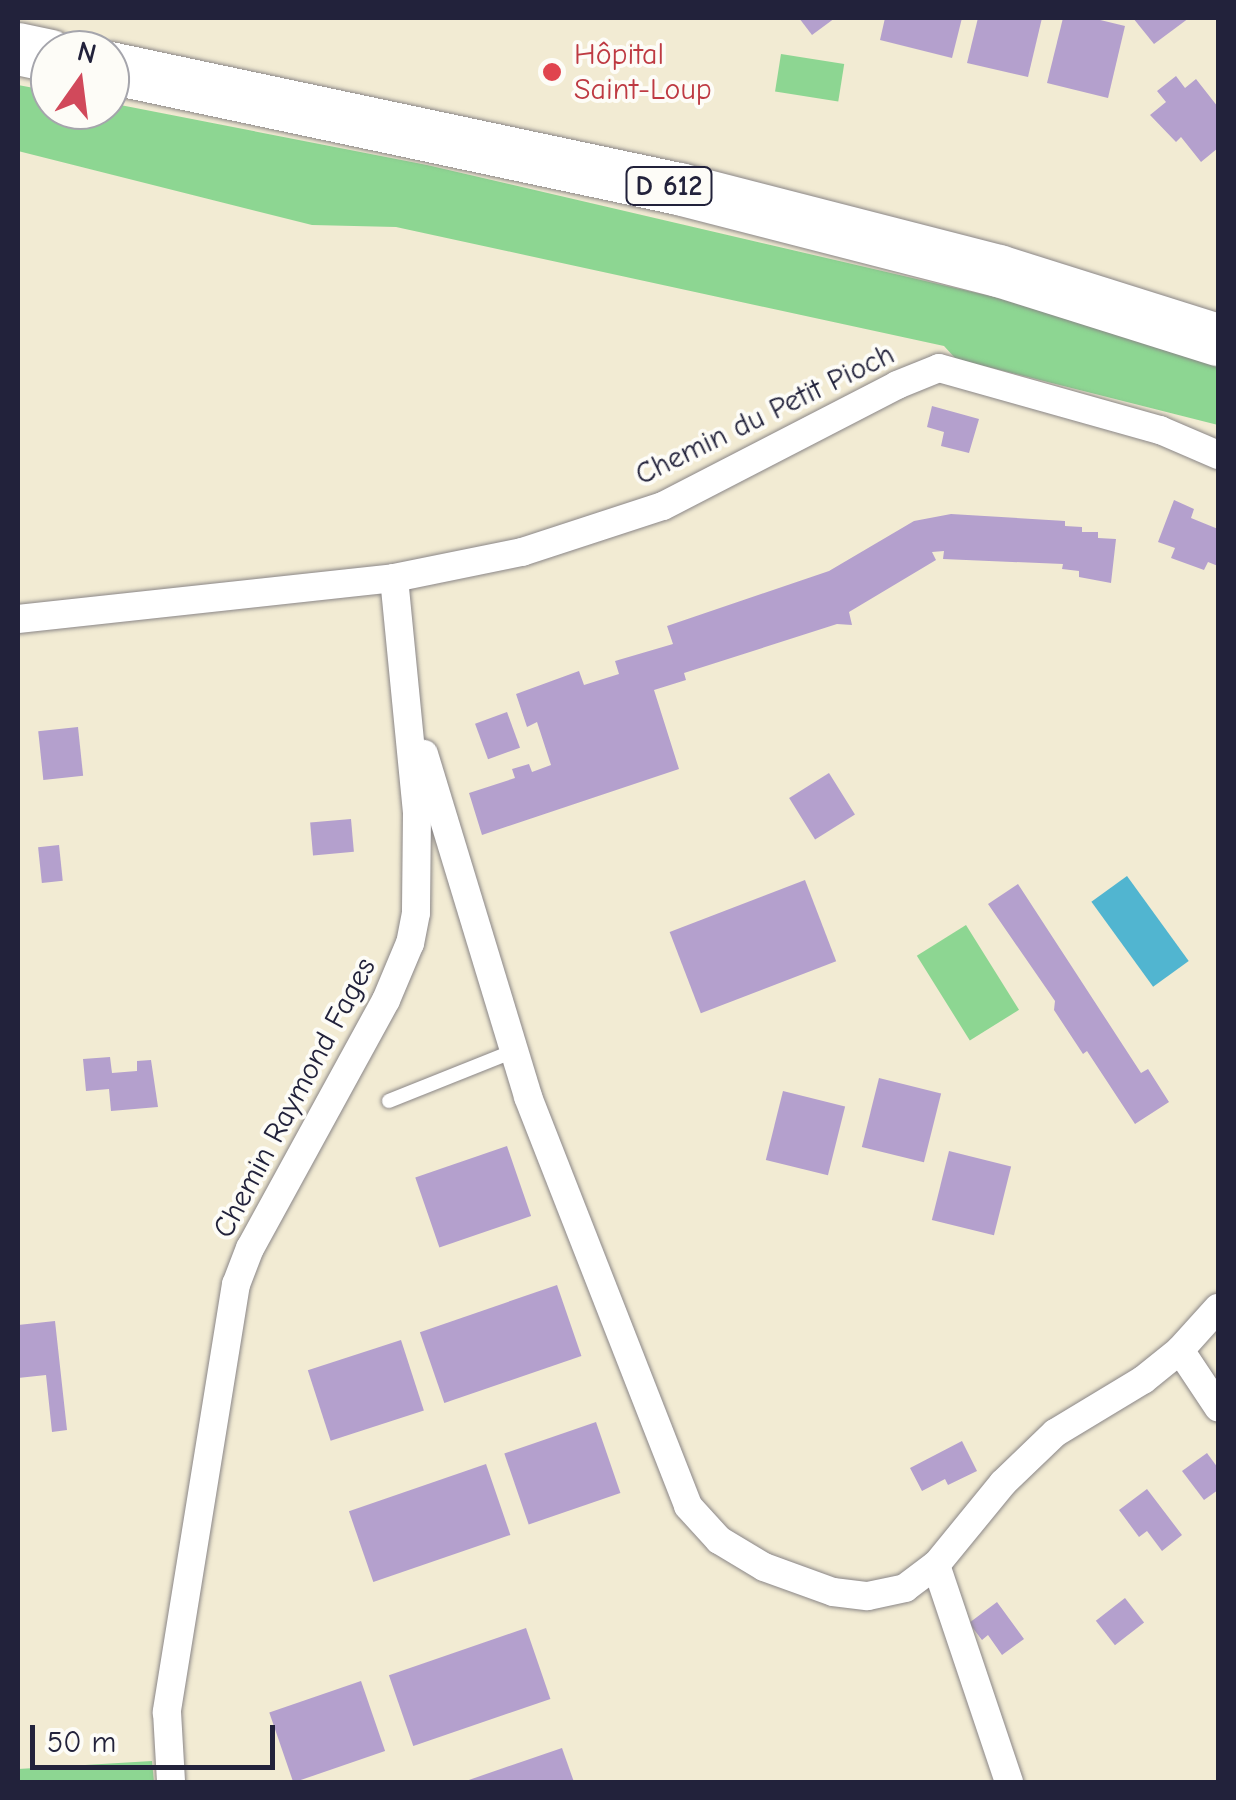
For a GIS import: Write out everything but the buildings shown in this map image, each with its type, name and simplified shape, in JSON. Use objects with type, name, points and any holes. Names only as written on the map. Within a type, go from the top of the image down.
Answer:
[{"type":"highway","name":"D 612","points":[[130,72],[679,189],[1000,271],[1218,340]]},
{"type":"street","name":"Chemin du Petit Pioch","points":[[394,578],[522,552],[663,506],[897,384],[940,368],[1160,430],[1218,455]]},
{"type":"street","points":[[18,618],[394,578]]},
{"type":"street","name":"Chemin Raymond Fages","points":[[171,1782],[167,1712],[236,1284],[250,1248],[386,1000],[410,943],[419,886],[408,700],[394,578]]},
{"type":"street","points":[[408,700],[514,1051],[688,1506],[719,1540],[764,1566],[833,1592],[868,1596],[905,1588],[936,1565],[1003,1483],[1054,1433],[1143,1380],[1180,1350],[1218,1308]]},
{"type":"street","points":[[1180,1350],[1218,1407]]},
{"type":"street","points":[[936,1565],[1008,1782]]},
{"type":"lane","points":[[389,1101],[514,1051]]},
{"type":"green space","points":[[781,54],[844,64],[838,102],[775,92]]},
{"type":"green space","points":[[18,85],[30,87],[30,130],[130,130],[130,107],[427,165],[994,297],[1218,365],[1218,425],[956,359],[944,346],[396,227],[312,225],[18,151]]},
{"type":"green space","points":[[966,925],[1019,1010],[970,1041],[917,956]]},
{"type":"green space","points":[[152,1761],[154,1782],[18,1782],[18,1769]]},
{"type":"water","points":[[1127,876],[1189,961],[1153,987],[1091,902]]},
{"type":"place","name":"Hôpital Saint-Loup","points":[[552,72]]}]
